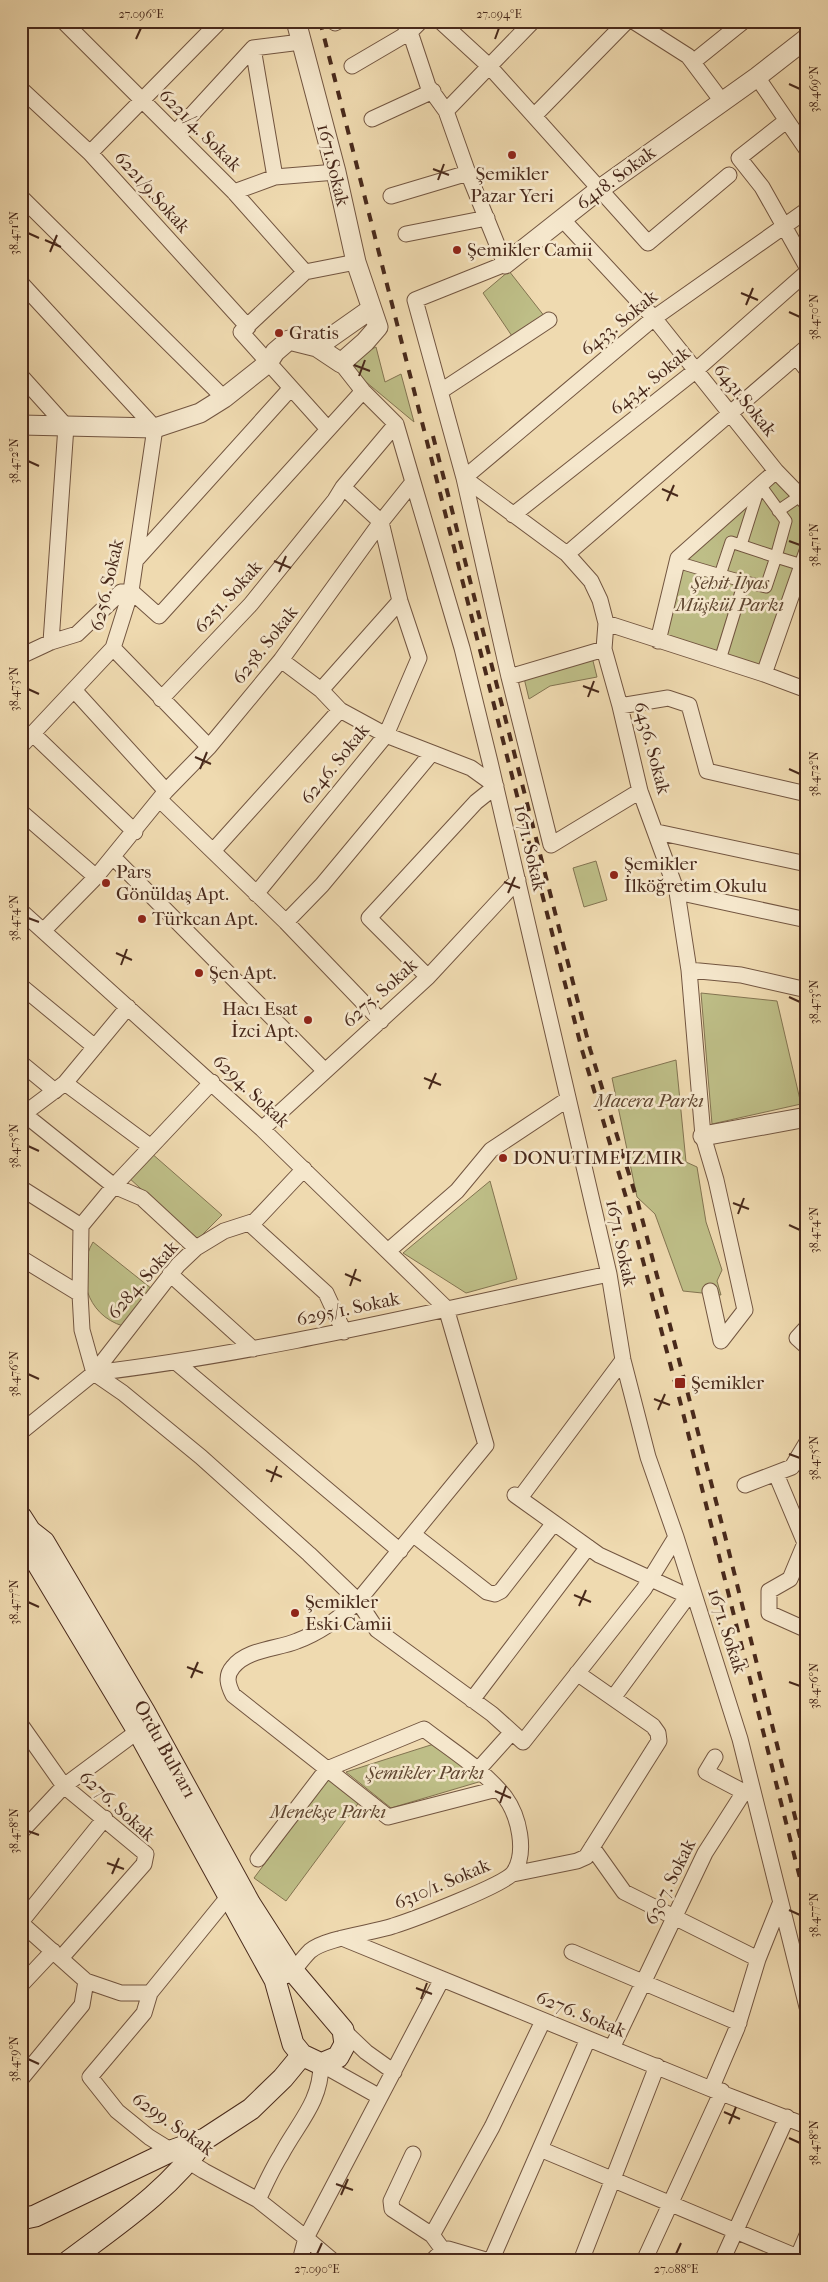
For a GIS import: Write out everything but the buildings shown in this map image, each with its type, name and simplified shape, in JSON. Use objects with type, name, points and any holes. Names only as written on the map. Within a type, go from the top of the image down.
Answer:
[{"type":"main road","name":"Ordu Bulvarı","points":[[24,1529],[30,1551],[138,1731],[228,1897],[284,1976],[343,2030]]},
{"type":"main road","name":"Ordu Bulvarı","points":[[24,1529],[44,1542],[144,1711],[250,1904],[284,1976],[293,2044],[302,2055]]},
{"type":"main road","points":[[21,2219],[34,2216],[171,2151],[204,2139],[251,2109],[283,2078],[302,2055],[322,2064],[331,2062],[342,2053],[345,2038],[343,2030]]},
{"type":"main road","points":[[69,2261],[157,2193],[190,2161],[204,2139]]},
{"type":"street","name":"6221/4. Sokak","points":[[63,21],[234,192],[305,272]]},
{"type":"street","points":[[90,153],[220,21]]},
{"type":"street","name":"1671.Sokak","points":[[296,21],[336,172],[356,262],[378,327],[366,342],[341,363]]},
{"type":"street","points":[[352,66],[406,27],[421,21]]},
{"type":"street","points":[[440,21],[489,66],[648,243],[729,175]]},
{"type":"street","points":[[446,111],[533,21]]},
{"type":"street","points":[[534,115],[628,21]]},
{"type":"street","points":[[633,21],[688,56],[721,100]]},
{"type":"street","points":[[693,62],[744,21]]},
{"type":"street","points":[[406,27],[430,88],[446,111],[468,173],[505,264]]},
{"type":"street","name":"6418. Sokak","points":[[441,391],[415,300],[505,264],[600,189],[721,100],[757,77],[807,38]]},
{"type":"street","points":[[175,133],[253,48],[301,42]]},
{"type":"street","points":[[253,48],[275,177]]},
{"type":"street","points":[[757,77],[786,122],[802,132],[807,150]]},
{"type":"street","points":[[372,116],[430,88]]},
{"type":"street","name":"6221/9.Sokak","points":[[21,90],[90,153],[248,327]]},
{"type":"street","points":[[786,122],[739,158],[762,187],[807,267]]},
{"type":"street","points":[[234,192],[275,177],[336,172]]},
{"type":"street","points":[[391,196],[468,173]]},
{"type":"street","points":[[21,197],[224,398]]},
{"type":"street","name":"6433. Sokak","points":[[464,478],[654,318],[807,210]]},
{"type":"street","points":[[406,234],[487,218]]},
{"type":"street","name":"6431.Sokak","points":[[563,220],[654,318],[776,471],[803,499]]},
{"type":"street","points":[[328,429],[241,332],[305,272],[356,262]]},
{"type":"street","name":"6434. Sokak","points":[[513,515],[696,370],[807,272]]},
{"type":"street","points":[[21,283],[155,428]]},
{"type":"street","points":[[317,347],[371,309]]},
{"type":"street","points":[[549,320],[441,391],[464,478],[509,677],[551,845],[640,791]]},
{"type":"street","points":[[21,425],[155,428],[200,414],[224,398],[268,363],[275,352],[289,340],[317,347],[341,363],[363,391],[396,424],[413,482]]},
{"type":"street","points":[[567,554],[802,351],[807,370]]},
{"type":"street","points":[[21,376],[66,426],[51,642]]},
{"type":"street","points":[[136,561],[291,388]]},
{"type":"street","points":[[21,656],[51,642],[77,634],[121,592],[130,591],[159,616],[363,391]]},
{"type":"street","name":"6251. Sokak","points":[[161,699],[251,604],[335,500],[343,487],[396,424]]},
{"type":"street","name":"6256. Sokak","points":[[21,746],[113,648],[130,591],[136,561],[155,428]]},
{"type":"street","points":[[658,641],[678,558],[776,471]]},
{"type":"street","name":"6436. Sokak","points":[[464,478],[567,554],[591,581],[600,600],[606,623],[604,649],[620,706],[640,791],[677,892],[689,970],[703,1136],[716,1180],[745,1310],[721,1341],[710,1291]]},
{"type":"street","name":"6258. Sokak","points":[[44,930],[96,877],[163,796],[209,747],[282,660],[381,522],[413,482]]},
{"type":"street","name":"1671. Sokak","points":[[413,482],[462,648],[496,786],[609,1274],[623,1360],[648,1457],[676,1537],[691,1595],[740,1739],[807,2007]]},
{"type":"street","points":[[677,562],[766,587],[786,521],[760,485]]},
{"type":"street","points":[[741,545],[760,485]]},
{"type":"street","points":[[343,487],[381,522]]},
{"type":"street","points":[[778,511],[803,499]]},
{"type":"street","name":"6246. Sokak","points":[[256,894],[386,735],[419,658],[400,601],[381,522]]},
{"type":"street","points":[[720,575],[731,542],[776,557],[804,558],[764,674]]},
{"type":"street","points":[[720,660],[744,582]]},
{"type":"street","points":[[321,690],[400,601]]},
{"type":"street","points":[[606,623],[764,674],[807,690]]},
{"type":"street","points":[[113,648],[209,747]]},
{"type":"street","points":[[509,677],[604,649]]},
{"type":"street","points":[[282,660],[321,690],[340,710],[386,735],[471,768],[496,786],[476,802],[369,918],[428,977]]},
{"type":"street","points":[[74,690],[163,796],[213,851],[286,922],[381,1020]]},
{"type":"street","points":[[620,706],[668,698],[689,705],[707,771],[807,794]]},
{"type":"street","points":[[213,851],[340,710]]},
{"type":"street","points":[[33,734],[135,832]]},
{"type":"street","points":[[286,922],[322,886],[432,754]]},
{"type":"street","points":[[21,812],[96,877]]},
{"type":"street","points":[[656,832],[807,864]]},
{"type":"street","points":[[113,857],[324,1070]]},
{"type":"street","name":"6275. Sokak","points":[[262,1129],[324,1070],[428,977],[518,880]]},
{"type":"street","points":[[677,892],[807,920]]},
{"type":"street","name":"6294. Sokak","points":[[21,911],[212,1082],[446,1308]]},
{"type":"street","points":[[689,970],[740,975],[807,990]]},
{"type":"street","points":[[21,986],[95,1047]]},
{"type":"street","points":[[128,1007],[60,1087],[23,1115],[114,1186],[142,1198],[196,1248]]},
{"type":"street","points":[[21,1063],[151,1147]]},
{"type":"street","points":[[212,1082],[114,1186],[81,1226],[80,1294],[82,1330],[94,1373],[123,1393],[202,1457],[358,1601],[377,1630],[472,1700],[523,1742],[650,1578],[676,1537]]},
{"type":"street","points":[[388,1251],[457,1191],[491,1150],[568,1099]]},
{"type":"street","points":[[703,1136],[807,1116]]},
{"type":"street","name":"6284. Sokak","points":[[21,1432],[94,1373],[170,1274],[196,1248],[224,1231],[254,1221],[304,1169]]},
{"type":"street","points":[[21,1188],[81,1226]]},
{"type":"street","points":[[249,1222],[326,1293],[344,1332]]},
{"type":"street","points":[[21,1258],[80,1294]]},
{"type":"street","points":[[170,1274],[254,1349]]},
{"type":"street","name":"6295/1. Sokak","points":[[94,1373],[177,1363],[344,1332],[446,1308],[609,1274]]},
{"type":"street","points":[[446,1308],[486,1445],[358,1601],[336,1621],[298,1641],[250,1655],[234,1664],[228,1673],[228,1684],[233,1695],[388,1817],[497,1789]]},
{"type":"street","points":[[807,1327],[797,1338],[807,1347]]},
{"type":"street","points":[[613,1698],[691,1595],[600,1555],[518,1497],[623,1360]]},
{"type":"street","points":[[177,1363],[400,1551]]},
{"type":"street","points":[[745,1485],[792,1467],[807,1442]]},
{"type":"street","points":[[776,1474],[805,1543],[790,1579],[768,1591],[769,1613],[807,1630]]},
{"type":"street","points":[[414,1534],[487,1592],[495,1594],[501,1591],[554,1523]]},
{"type":"street","points":[[472,1700],[588,1547]]},
{"type":"street","points":[[513,1874],[577,1861],[586,1857],[659,1741],[658,1733],[653,1726],[577,1673]]},
{"type":"street","name":"6276. Sokak","points":[[21,1725],[64,1786],[146,1854],[144,1864],[57,1954]]},
{"type":"street","name":"6310/1. Sokak","points":[[284,1976],[311,1950],[342,1938],[393,1926],[480,1892],[513,1874],[520,1857],[522,1835],[506,1799],[477,1771],[424,1730],[327,1769]]},
{"type":"street","points":[[21,1832],[64,1786],[138,1731]]},
{"type":"street","points":[[477,1771],[512,1732]]},
{"type":"street","name":"6307. Sokak","points":[[612,2048],[705,1853],[744,1792],[706,1772],[715,1757]]},
{"type":"street","points":[[258,1859],[327,1769]]},
{"type":"street","points":[[104,1818],[21,1922],[86,1981],[121,1993],[150,1993]]},
{"type":"street","points":[[592,1847],[624,1892],[758,1958]]},
{"type":"street","name":"6299. Sokak","points":[[228,1897],[150,1993],[144,2013],[90,2077],[117,2111],[149,2137],[204,2171],[258,2200],[333,2261]]},
{"type":"street","points":[[644,2261],[717,2090],[758,1958],[780,1904]]},
{"type":"street","name":"6276. Sokak","points":[[342,1938],[543,2021],[807,2126]]},
{"type":"street","points":[[572,1952],[739,2023]]},
{"type":"street","points":[[21,1985],[57,1954]]},
{"type":"street","points":[[300,2261],[306,2238],[442,1979]]},
{"type":"street","points":[[21,2079],[82,2005],[86,1981]]},
{"type":"street","points":[[432,2235],[492,2126],[543,2021]]},
{"type":"street","name":"Ordu Bulvarı","points":[[343,2030],[366,2052],[394,2072]]},
{"type":"street","points":[[432,2261],[443,2250],[448,2249],[490,2261],[588,2038]]},
{"type":"street","points":[[258,2200],[281,2154],[307,2115],[321,2082],[322,2064],[380,2097]]},
{"type":"street","points":[[581,2261],[657,2066]]},
{"type":"street","points":[[722,2261],[737,2232],[787,2117]]},
{"type":"street","points":[[540,2149],[800,2259],[807,2235]]},
{"type":"street","points":[[413,2154],[391,2201],[392,2209],[432,2235],[443,2250]]},
{"type":"green space","points":[[509,271],[545,317],[514,339],[483,293]]},
{"type":"green space","points":[[376,347],[385,382],[401,374],[414,422],[354,372],[357,356]]},
{"type":"green space","name":"Şehit İlyas Müşkül Parkı","points":[[776,471],[807,503],[807,551],[764,674],[658,641],[678,558]]},
{"type":"green space","points":[[592,657],[597,677],[550,686],[529,699],[524,678]]},
{"type":"green space","points":[[596,861],[607,900],[584,907],[573,868]]},
{"type":"green space","points":[[701,993],[777,1001],[801,1104],[712,1124]]},
{"type":"green space","name":"Macera Parkı","points":[[676,1060],[686,1162],[697,1167],[706,1222],[722,1270],[717,1281],[721,1295],[683,1291],[655,1214],[637,1197],[612,1078]]},
{"type":"green space","points":[[150,1152],[222,1215],[197,1240],[128,1177]]},
{"type":"green space","points":[[490,1181],[517,1279],[466,1293],[403,1253]]},
{"type":"green space","points":[[93,1242],[152,1289],[123,1326],[110,1321],[100,1313],[87,1292],[85,1267]]},
{"type":"green space","name":"Şemikler Parkı","points":[[437,1743],[482,1781],[391,1808],[346,1772]]},
{"type":"green space","name":"Menekşe Parkı","points":[[330,1776],[360,1801],[286,1901],[254,1878]]},
{"type":"railway","points":[[320,21],[582,1050],[628,1204],[681,1405],[807,1906]]},
{"type":"railway","points":[[433,436],[590,1049],[638,1203],[724,1532],[807,1865]]},
{"type":"place","name":"Şemikler Pazar Yeri","points":[[512,155]]},
{"type":"place","name":"Şemikler Camii","points":[[457,250]]},
{"type":"place","name":"Gratis","points":[[279,333]]},
{"type":"place","name":"Şemikler İlköğretim Okulu","points":[[614,875]]},
{"type":"place","name":"Pars Gönüldaş Apt.","points":[[106,883]]},
{"type":"place","name":"Türkcan Apt.","points":[[142,919]]},
{"type":"place","name":"Şen Apt.","points":[[199,973]]},
{"type":"place","name":"Hacı Esat İzci Apt.","points":[[308,1020]]},
{"type":"place","name":"DONUTIME IZMIR","points":[[503,1158]]},
{"type":"place","name":"Şemikler","points":[[680,1383]]},
{"type":"place","name":"Şemikler Eski Camii","points":[[295,1613]]}]
